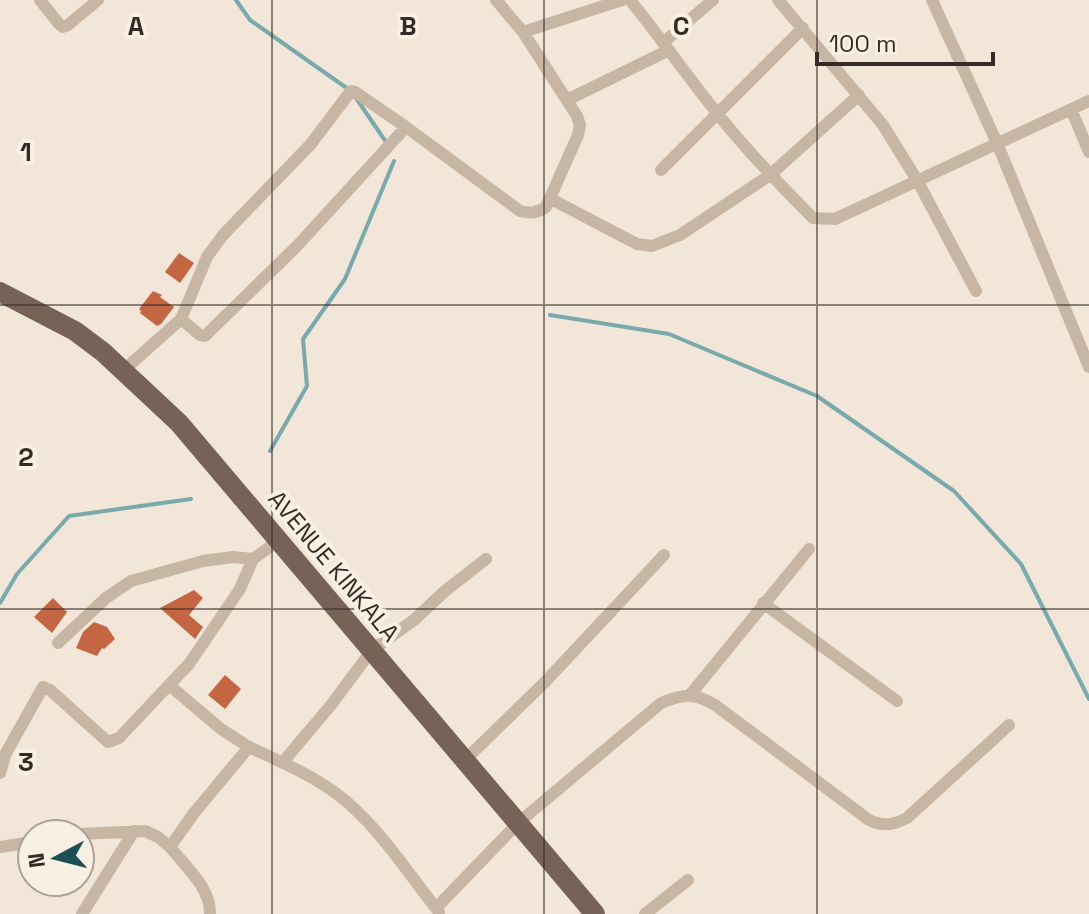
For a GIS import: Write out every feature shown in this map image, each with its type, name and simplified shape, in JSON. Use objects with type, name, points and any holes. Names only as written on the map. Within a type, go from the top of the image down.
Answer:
[{"type":"main road","name":"AVENUE KINKALA","points":[[0,292],[75,331],[124,370],[179,423],[595,914]]},
{"type":"street","points":[[40,0],[63,27],[98,0]]},
{"type":"street","points":[[124,370],[181,319],[207,257],[223,235],[310,145],[351,91],[406,127],[520,211],[528,214],[546,207],[580,125],[523,32],[496,0]]},
{"type":"street","points":[[523,32],[622,0]]},
{"type":"street","points":[[630,0],[717,113],[770,175],[813,218],[835,219],[1089,101]]},
{"type":"street","points":[[567,100],[666,46],[713,0]]},
{"type":"street","points":[[778,0],[883,125],[917,180],[976,291]]},
{"type":"street","points":[[932,0],[997,143],[1089,367]]},
{"type":"street","points":[[661,170],[803,28]]},
{"type":"street","points":[[551,199],[637,244],[652,246],[680,235],[770,175],[859,95]]},
{"type":"street","points":[[1071,109],[1089,152]]},
{"type":"street","points":[[181,319],[205,336],[298,245],[406,127]]},
{"type":"street","points":[[0,773],[6,753],[43,687],[108,742],[119,738],[189,664],[240,589],[253,559],[278,541]]},
{"type":"street","points":[[690,695],[809,549]]},
{"type":"street","points":[[465,760],[545,682],[664,555]]},
{"type":"street","points":[[58,643],[106,598],[131,581],[203,561],[233,557],[253,559]]},
{"type":"street","points":[[282,763],[372,650],[414,620],[486,559]]},
{"type":"street","points":[[763,603],[897,701]]},
{"type":"street","points":[[169,685],[221,729],[339,796],[372,827],[439,911],[518,823],[661,703],[678,696],[703,698],[715,705],[869,820],[889,826],[907,818],[1009,725]]},
{"type":"street","points":[[170,847],[249,747]]},
{"type":"street","points":[[82,914],[134,831]]},
{"type":"street","points":[[96,833],[151,833],[170,847],[197,879],[207,895],[210,914]]},
{"type":"street","points":[[645,914],[688,880]]},
{"type":"building","points":[[179,253],[194,263],[180,283],[165,272]]},
{"type":"building","points":[[153,291],[174,307],[157,326],[139,309]]},
{"type":"building","points":[[194,590],[203,598],[189,615],[203,627],[195,639],[160,608]]},
{"type":"building","points":[[53,598],[67,612],[52,633],[34,617]]},
{"type":"building","points":[[94,622],[107,627],[115,639],[97,656],[76,648],[83,632]]},
{"type":"building","points":[[225,675],[241,689],[225,709],[208,695]]},
{"type":"waterway","points":[[236,0],[250,20],[348,89]]},
{"type":"waterway","points":[[356,98],[386,142]]},
{"type":"waterway","points":[[270,451],[307,386],[303,339],[345,279],[394,161]]},
{"type":"waterway","points":[[550,315],[669,334],[817,396],[954,491],[1021,564],[1089,699]]},
{"type":"waterway","points":[[0,603],[17,574],[69,516],[191,499]]}]
